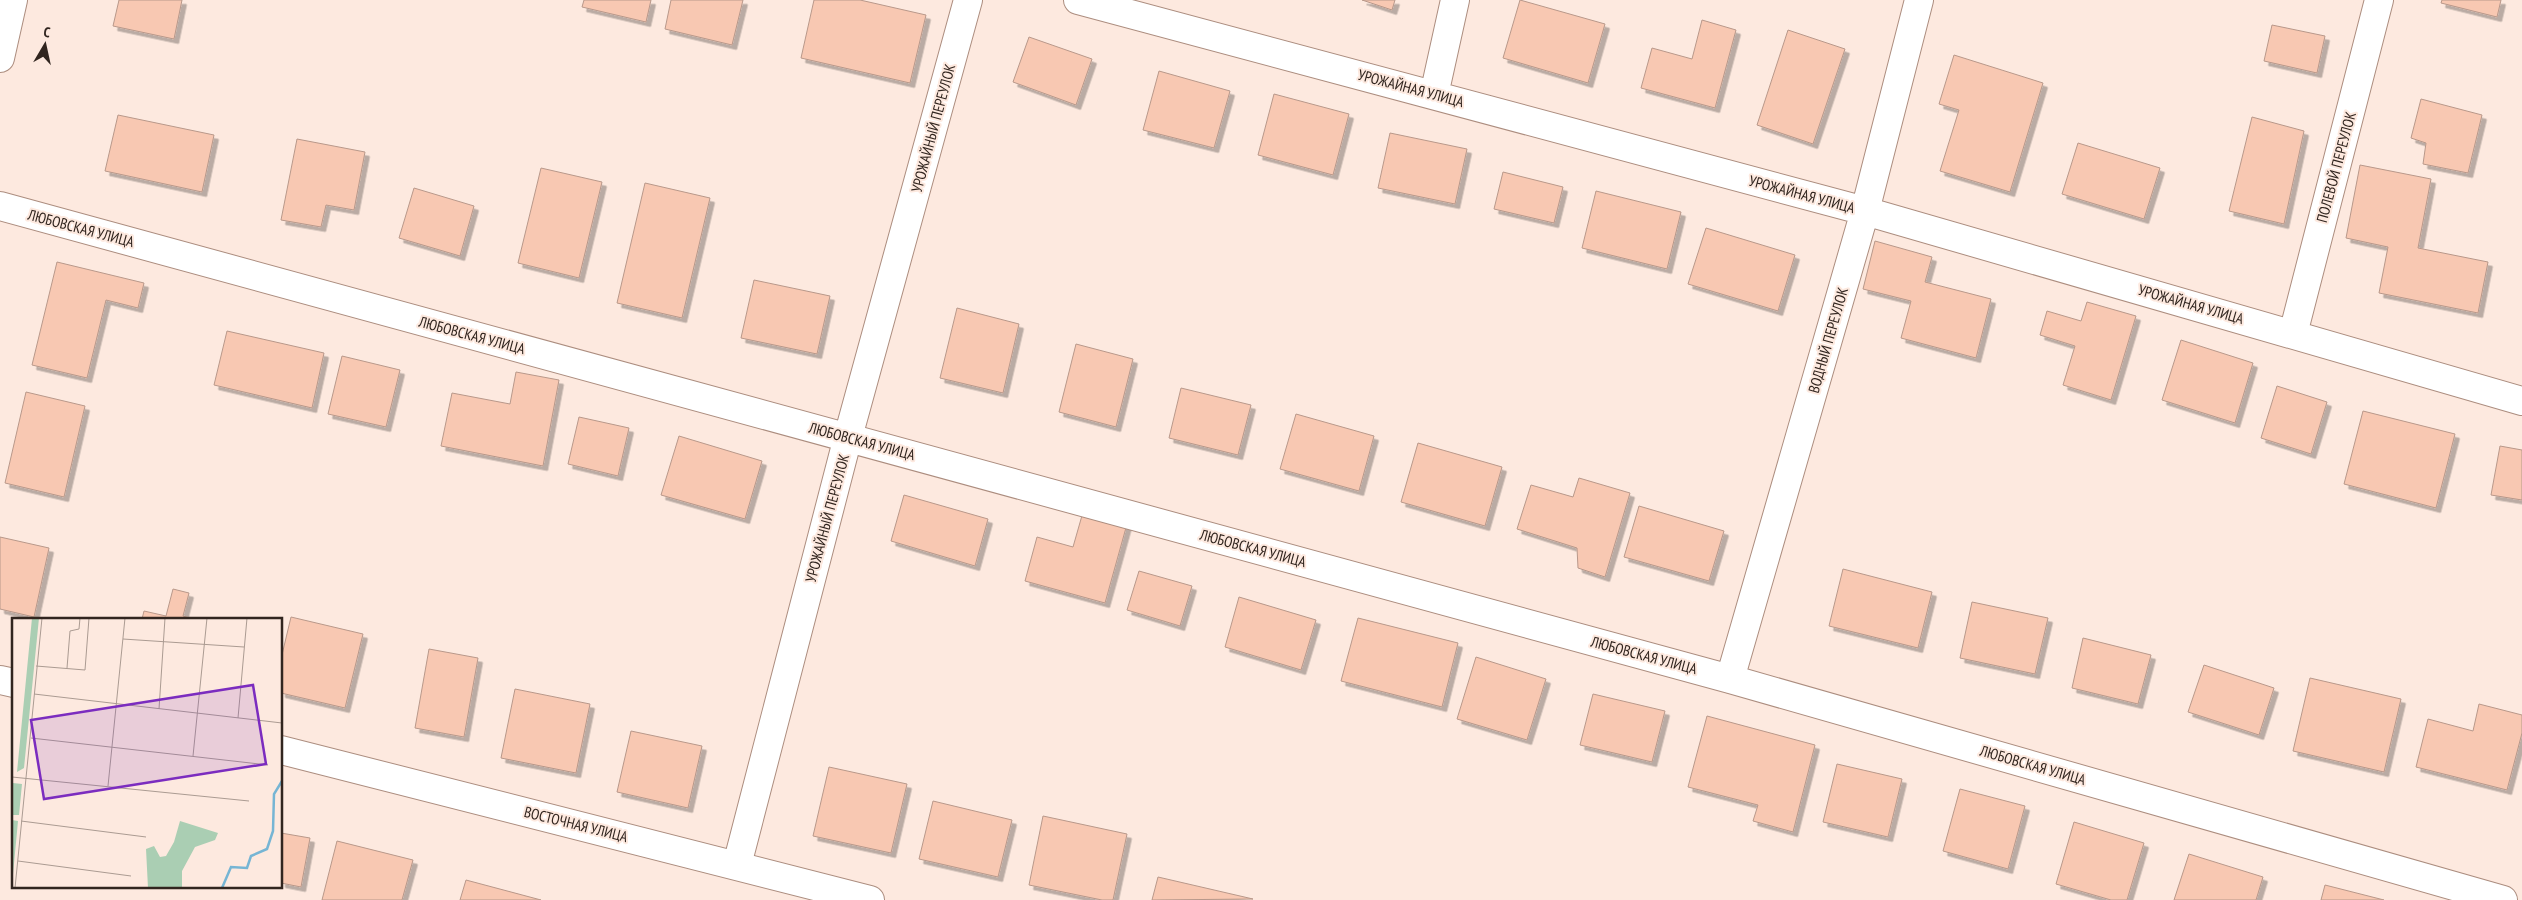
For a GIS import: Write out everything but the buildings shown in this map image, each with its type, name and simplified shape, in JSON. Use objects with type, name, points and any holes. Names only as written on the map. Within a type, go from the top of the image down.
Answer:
[{"type":"street","points":[[0,58],[13,0]]},
{"type":"street","name":"УРОЖАЙНЫЙ ПЕРЕУЛОК","points":[[737,864],[848,437],[968,0]]},
{"type":"street","name":"УРОЖАЙНАЯ УЛИЦА","points":[[1078,0],[1866,211],[2522,401]]},
{"type":"street","points":[[1434,94],[1454,0]]},
{"type":"street","name":"ВОДНЫЙ ПЕРЕУЛОК","points":[[1730,678],[1866,211],[1918,0]]},
{"type":"street","name":"ПОЛЕВОЙ ПЕРЕУЛОК","points":[[2292,334],[2379,0]]},
{"type":"street","name":"ЛЮБОВСКАЯ УЛИЦА","points":[[0,206],[1730,678],[2503,900]]},
{"type":"street","name":"ВОСТОЧНАЯ УЛИЦА","points":[[282,750],[737,864],[870,900]]}]
